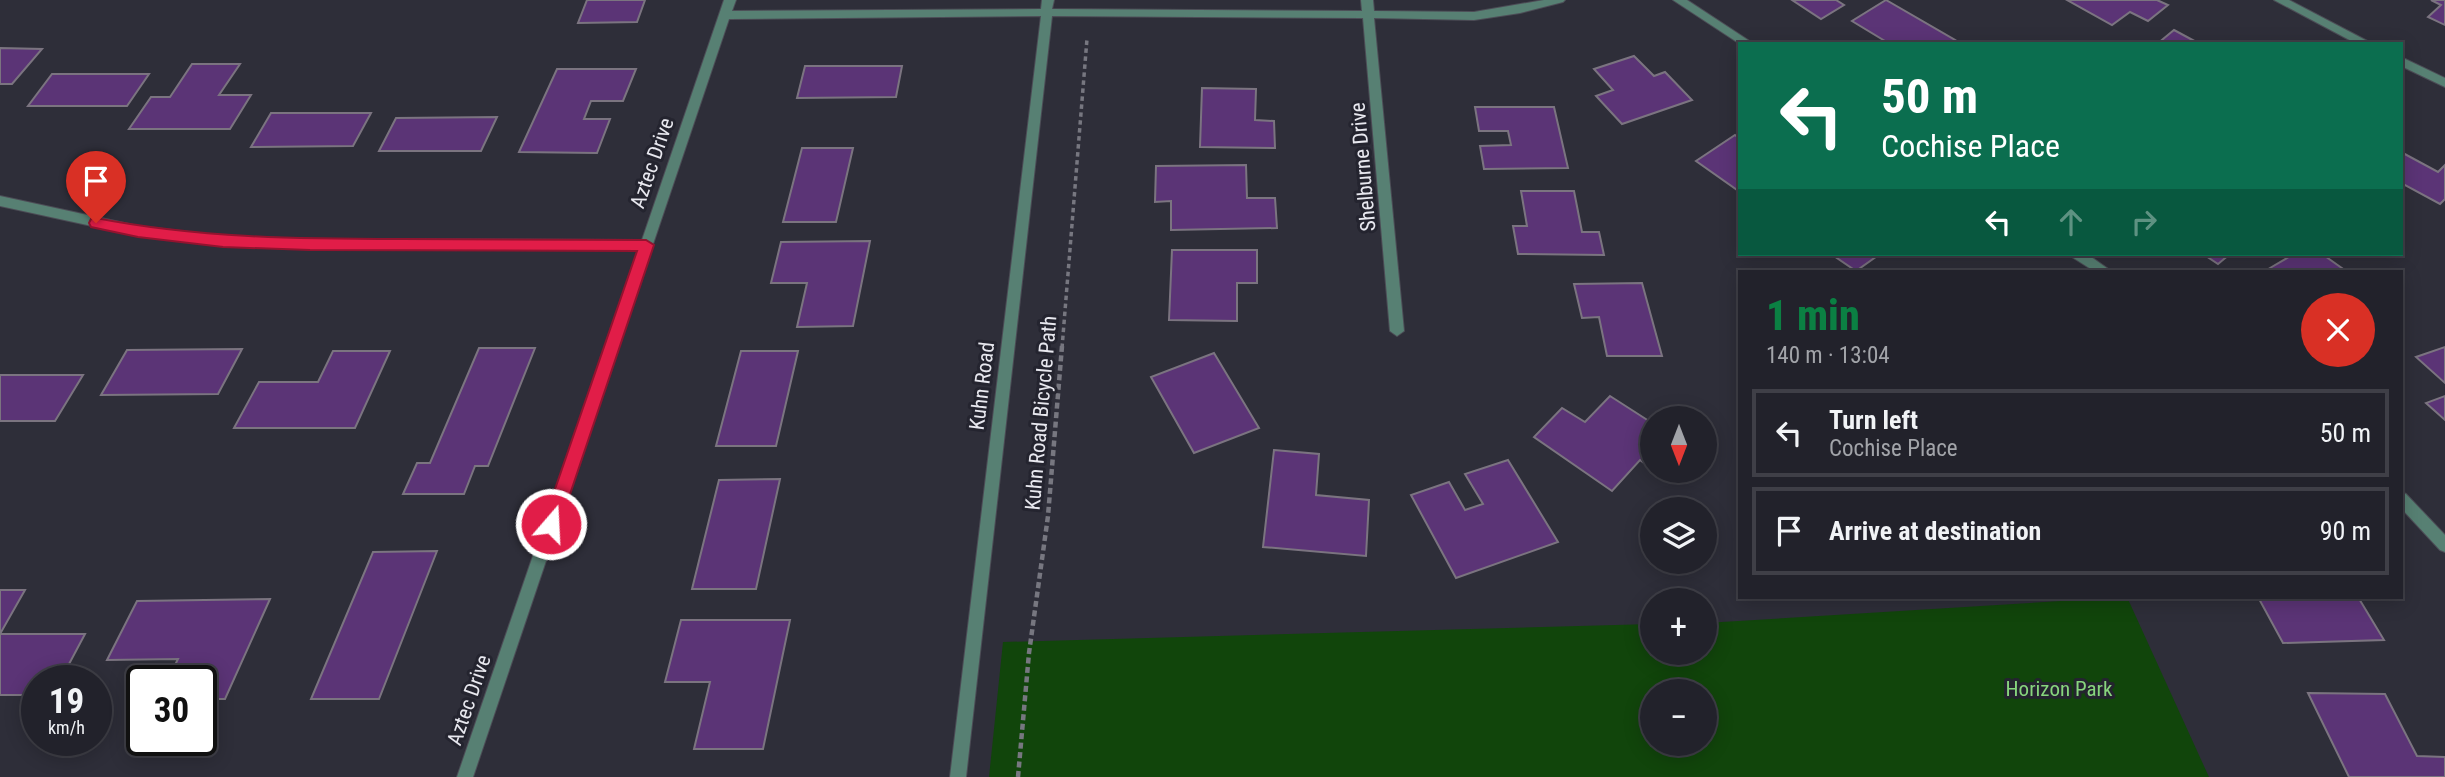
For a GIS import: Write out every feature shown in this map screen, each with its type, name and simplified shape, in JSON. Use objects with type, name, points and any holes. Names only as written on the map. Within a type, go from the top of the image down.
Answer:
[{"type":"street","name":"Aztec Drive","points":[[465,777],[730,0]]},
{"type":"street","name":"Shelburne Drive","points":[[1367,0],[1397,331]]},
{"type":"street","points":[[725,15],[1047,7],[1474,16],[1559,0]]},
{"type":"street","points":[[1679,0],[1745,42]]},
{"type":"street","points":[[2280,0],[2363,42]]},
{"type":"street","name":"Kuhn Road","points":[[957,777],[1047,7]]},
{"type":"street","points":[[2403,62],[2445,83]]},
{"type":"street","points":[[0,201],[138,231],[223,241],[310,244],[646,245]]},
{"type":"street","points":[[2080,256],[2103,270]]},
{"type":"street","points":[[2403,500],[2445,545]]},
{"type":"path","name":"Kuhn Road Bicycle Path","points":[[1018,777],[1029,653],[1048,516],[1086,50]]},
{"type":"green space","name":"Horizon Park","points":[[2128,599],[2209,777],[989,777],[1003,642],[1640,624],[1640,665],[1717,665],[1717,622]]},
{"type":"building","points":[[587,0],[645,0],[637,22],[578,23]]},
{"type":"building","points":[[1792,0],[1836,0],[1844,5],[1821,19]]},
{"type":"building","points":[[1886,0],[1955,40],[1887,42],[1852,21]]},
{"type":"building","points":[[2067,0],[2157,0],[2168,5],[2148,21],[2130,12],[2112,25]]},
{"type":"building","points":[[2431,0],[2445,0],[2445,25],[2428,17],[2441,5]]},
{"type":"building","points":[[2174,30],[2196,42],[2159,42]]},
{"type":"building","points":[[0,48],[42,49],[12,84],[0,84]]},
{"type":"building","points":[[1634,56],[1654,76],[1665,72],[1692,100],[1622,124],[1596,96],[1613,90],[1594,69]]},
{"type":"building","points":[[192,64],[240,64],[219,95],[251,95],[230,129],[129,129],[151,97],[170,97]]},
{"type":"building","points":[[805,66],[902,66],[896,97],[797,98]]},
{"type":"building","points":[[557,69],[636,69],[623,101],[591,101],[584,119],[610,119],[597,153],[519,152]]},
{"type":"building","points":[[52,74],[149,74],[127,106],[28,106]]},
{"type":"building","points":[[1202,88],[1256,89],[1255,120],[1274,121],[1275,148],[1200,147]]},
{"type":"building","points":[[1475,107],[1554,107],[1568,168],[1484,169],[1480,146],[1511,145],[1508,131],[1479,131]]},
{"type":"building","points":[[271,113],[371,113],[353,146],[251,147]]},
{"type":"building","points":[[497,117],[481,151],[379,151],[396,118]]},
{"type":"building","points":[[1735,135],[1738,137],[1738,191],[1696,161]]},
{"type":"building","points":[[802,148],[853,148],[836,222],[783,222]]},
{"type":"building","points":[[2403,153],[2438,172],[2445,165],[2445,199],[2440,204],[2403,184]]},
{"type":"building","points":[[1246,165],[1247,198],[1275,198],[1277,228],[1171,230],[1171,201],[1155,202],[1156,166]]},
{"type":"building","points":[[1521,191],[1574,191],[1582,232],[1599,232],[1604,255],[1518,254],[1513,226],[1527,226]]},
{"type":"building","points":[[870,241],[853,326],[797,327],[807,283],[771,283],[781,242]]},
{"type":"building","points":[[1172,250],[1257,250],[1257,283],[1237,283],[1237,321],[1169,320]]},
{"type":"building","points":[[1834,256],[1877,256],[1857,270]]},
{"type":"building","points":[[2206,256],[2228,256],[2218,264]]},
{"type":"building","points":[[2291,256],[2325,256],[2345,270],[2273,270],[2270,268]]},
{"type":"building","points":[[1642,283],[1662,356],[1607,356],[1599,317],[1582,318],[1574,284]]},
{"type":"building","points":[[2445,347],[2445,383],[2416,357]]},
{"type":"building","points":[[479,348],[535,348],[488,466],[475,466],[464,494],[403,494],[417,463],[430,463]]},
{"type":"building","points":[[242,349],[218,394],[101,395],[127,350]]},
{"type":"building","points":[[333,351],[390,351],[355,428],[234,428],[259,382],[318,382]]},
{"type":"building","points":[[741,351],[798,351],[776,446],[716,446]]},
{"type":"building","points":[[1214,353],[1259,428],[1194,453],[1151,377]]},
{"type":"building","points":[[0,375],[83,375],[55,421],[0,421]]},
{"type":"building","points":[[1610,396],[1640,415],[1640,460],[1612,491],[1534,437],[1562,408],[1585,422]]},
{"type":"building","points":[[2445,396],[2445,420],[2426,403]]},
{"type":"building","points":[[1274,450],[1319,454],[1316,495],[1369,500],[1366,556],[1263,547]]},
{"type":"building","points":[[1508,460],[1558,542],[1456,578],[1411,495],[1449,482],[1465,510],[1483,504],[1465,474]]},
{"type":"building","points":[[780,479],[756,589],[692,589],[719,480]]},
{"type":"building","points":[[437,551],[379,699],[311,699],[373,552]]},
{"type":"building","points":[[0,590],[25,590],[0,634]]},
{"type":"building","points":[[270,599],[225,699],[217,699],[217,665],[175,665],[178,659],[107,660],[137,601]]},
{"type":"building","points":[[2259,599],[2359,599],[2384,640],[2283,643]]},
{"type":"building","points":[[681,620],[790,620],[763,749],[694,749],[710,682],[665,682]]},
{"type":"building","points":[[0,634],[85,634],[69,665],[21,665],[21,695],[0,695]]},
{"type":"building","points":[[2308,693],[2385,694],[2417,756],[2445,757],[2445,777],[2349,777]]},
{"type":"route","points":[[96,223],[223,241],[310,244],[646,245],[551,524]]}]
